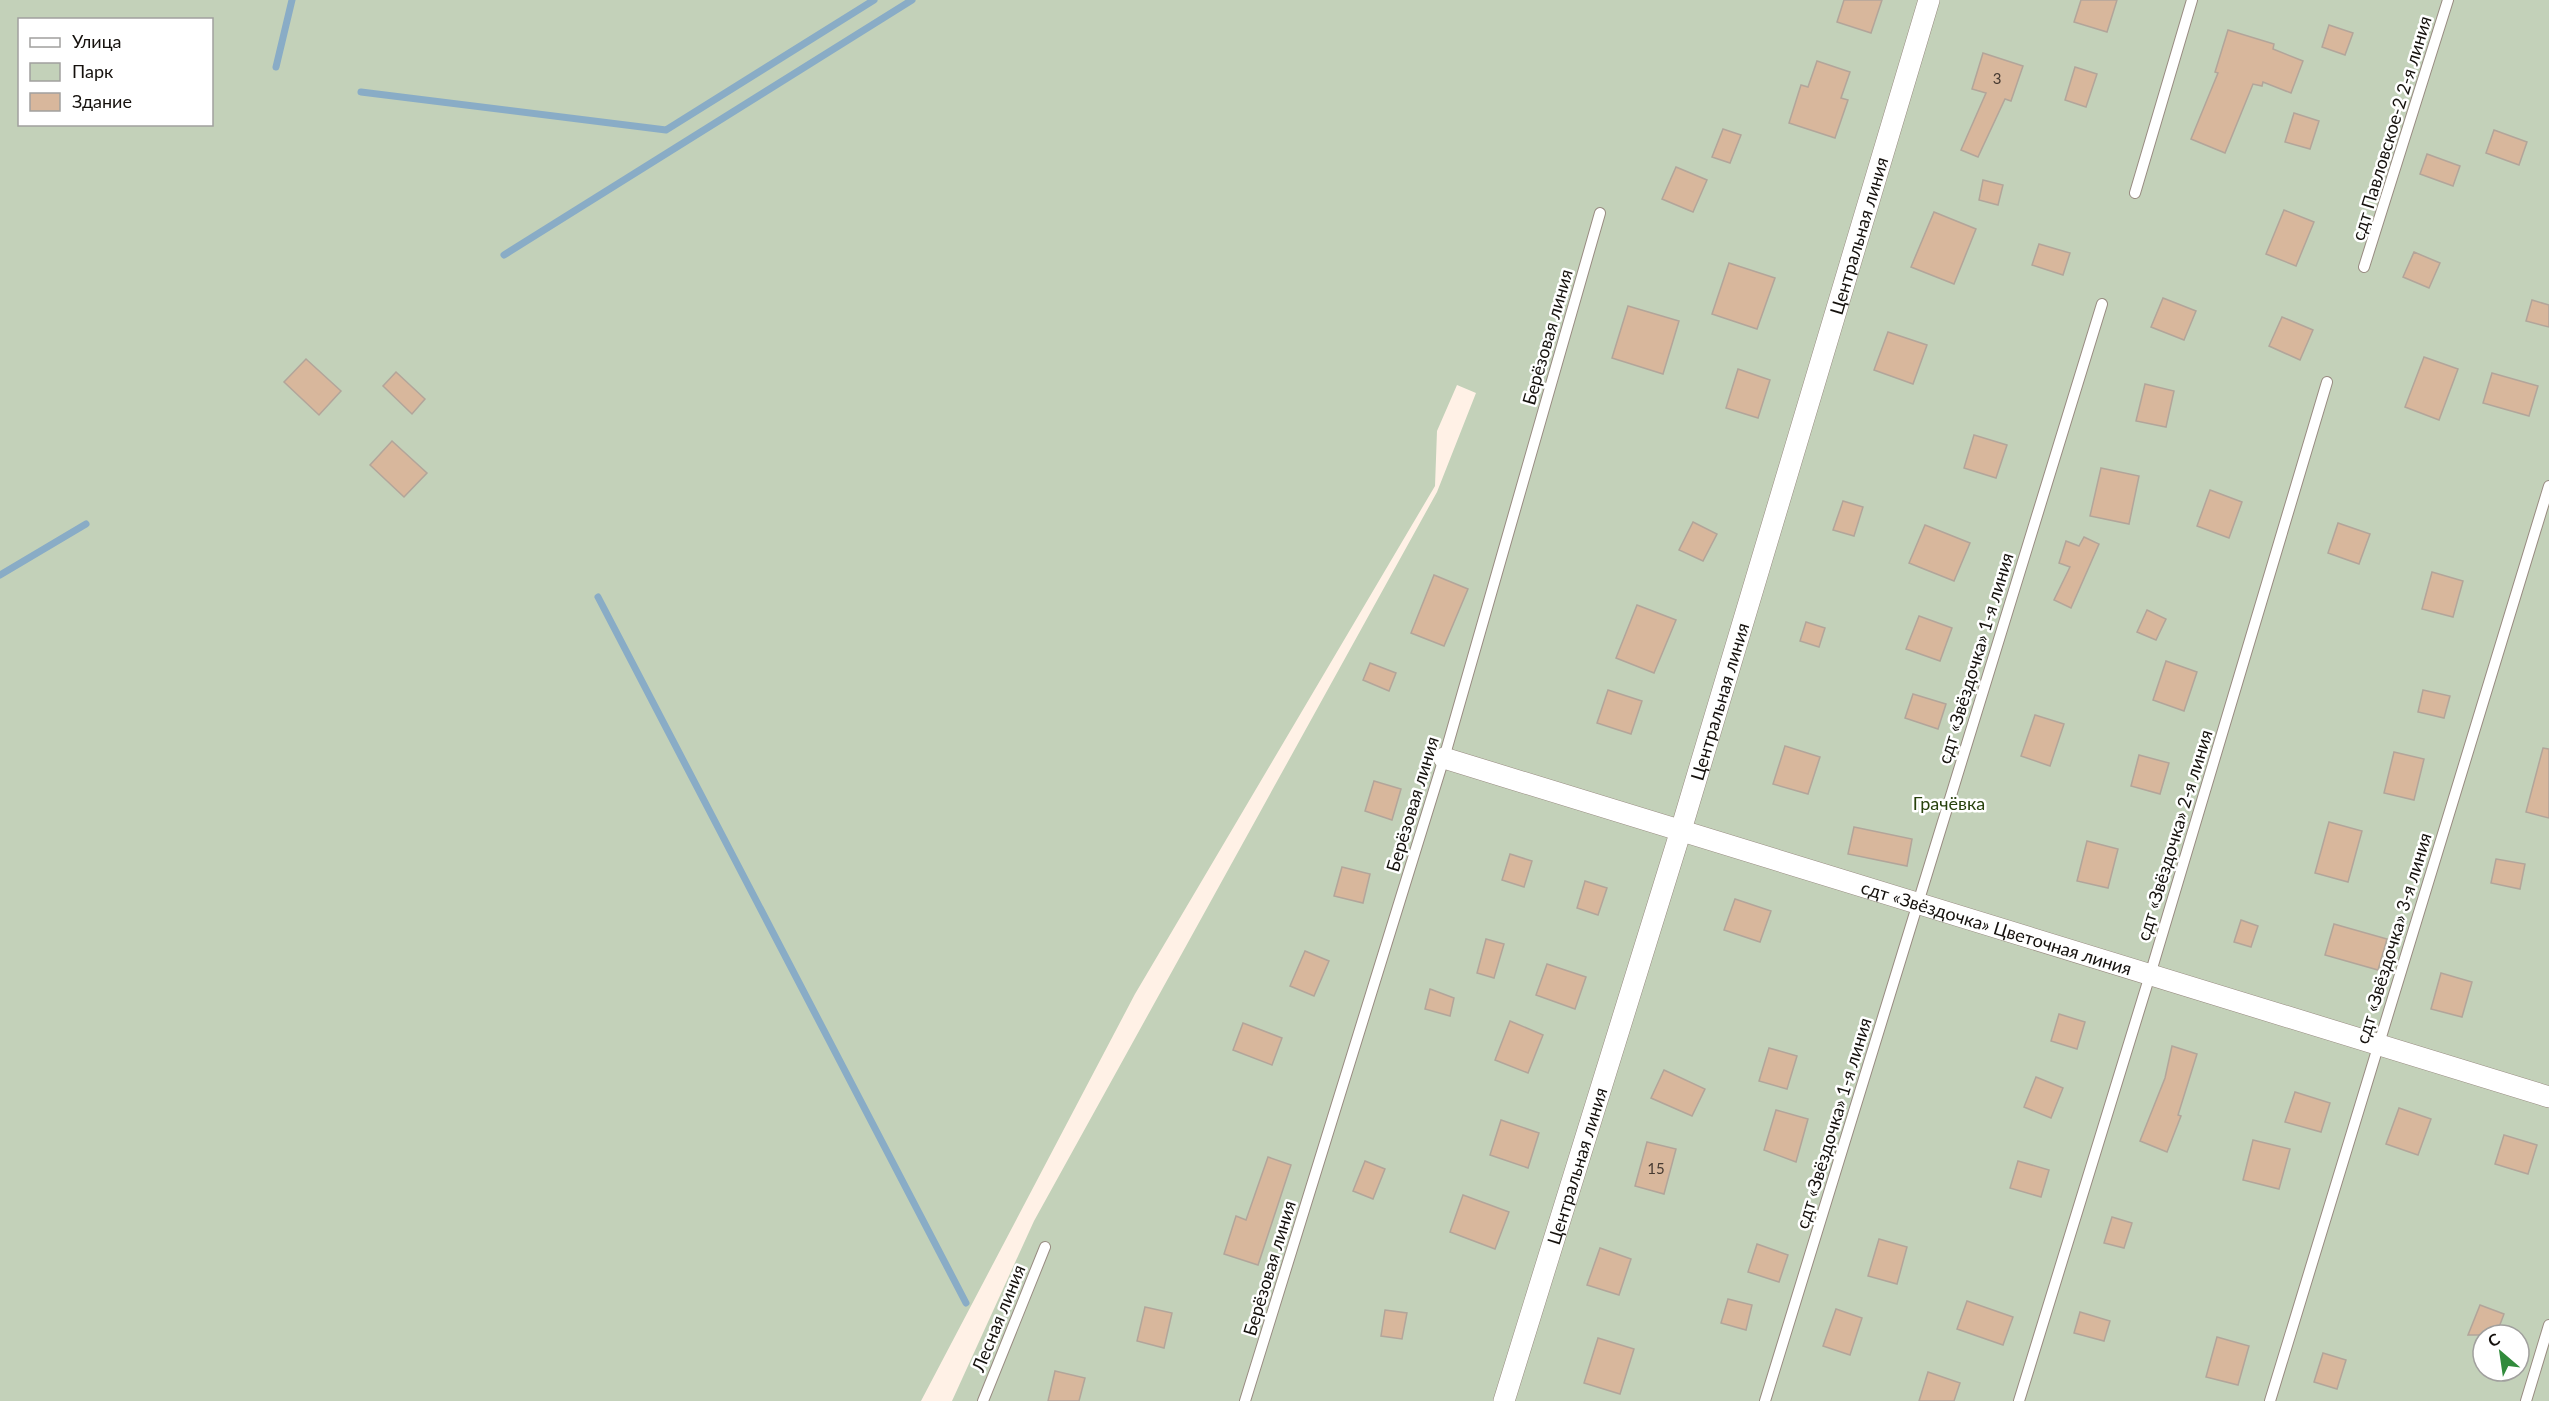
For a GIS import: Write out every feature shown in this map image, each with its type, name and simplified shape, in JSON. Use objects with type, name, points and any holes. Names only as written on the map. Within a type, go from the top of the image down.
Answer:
[{"type":"street","name":"Центральная линия","points":[[1504,1401],[1681,830],[1929,0]]},
{"type":"street","name":"сдт «Звёздочка» Цветочная линия","points":[[1444,758],[2549,1097]]},
{"type":"lane","points":[[2135,193],[2192,0]]},
{"type":"lane","name":"сдт Павловское-2 2-я линия","points":[[2364,267],[2448,0]]},
{"type":"lane","name":"Берёзовая линия","points":[[1245,1401],[1444,758],[1600,213]]},
{"type":"lane","name":"сдт «Звёздочка» 1-я линия","points":[[1765,1401],[2102,304]]},
{"type":"lane","name":"сдт «Звёздочка» 2-я линия","points":[[2019,1401],[2150,975],[2326,382]]},
{"type":"lane","name":"сдт «Звёздочка» 3-я линия","points":[[2270,1401],[2549,486]]},
{"type":"lane","name":"Лесная линия","points":[[983,1401],[1045,1247]]},
{"type":"lane","points":[[2526,1401],[2549,1325]]},
{"type":"green space","name":"Грачёвка","points":[[0,0],[2549,0],[2549,1401],[952,1401],[1034,1221],[1437,492],[1476,393],[1457,385],[1437,431],[1435,486],[1135,994],[921,1401],[0,1401]]},
{"type":"building","points":[[1844,0],[1882,0],[1871,33],[1837,22]]},
{"type":"building","points":[[2081,0],[2117,0],[2107,32],[2074,22]]},
{"type":"building","points":[[2329,25],[2353,33],[2345,55],[2322,47]]},
{"type":"building","points":[[2228,30],[2274,44],[2273,49],[2303,61],[2291,93],[2263,82],[2262,86],[2253,84],[2225,153],[2191,139],[2218,73],[2215,72]]},
{"type":"building","points":[[1983,53],[2023,66],[2011,101],[2005,99],[1978,157],[1961,150],[1986,93],[1972,89]]},
{"type":"building","points":[[1817,61],[1850,72],[1841,98],[1848,100],[1835,138],[1789,123],[1801,85],[1808,87]]},
{"type":"building","points":[[2075,67],[2097,74],[2086,107],[2065,100]]},
{"type":"building","points":[[2294,113],[2319,121],[2310,149],[2285,142]]},
{"type":"building","points":[[1723,129],[1741,135],[1730,163],[1712,157]]},
{"type":"building","points":[[2494,130],[2527,142],[2519,165],[2486,153]]},
{"type":"building","points":[[2427,154],[2460,166],[2453,186],[2420,174]]},
{"type":"building","points":[[1676,167],[1707,180],[1693,212],[1662,199]]},
{"type":"building","points":[[1983,180],[2003,185],[1998,205],[1979,200]]},
{"type":"building","points":[[2284,210],[2314,222],[2296,266],[2266,254]]},
{"type":"building","points":[[1934,212],[1976,229],[1954,284],[1911,267]]},
{"type":"building","points":[[2039,244],[2070,253],[2063,275],[2032,265]]},
{"type":"building","points":[[2414,252],[2440,263],[2429,288],[2403,277]]},
{"type":"building","points":[[1729,263],[1775,278],[1757,329],[1712,314]]},
{"type":"building","points":[[2163,298],[2196,311],[2184,340],[2151,327]]},
{"type":"building","points":[[2532,300],[2549,305],[2549,327],[2526,321]]},
{"type":"building","points":[[1628,306],[1679,321],[1663,374],[1612,358]]},
{"type":"building","points":[[2282,317],[2313,330],[2300,360],[2269,346]]},
{"type":"building","points":[[1888,332],[1927,345],[1913,384],[1874,370]]},
{"type":"building","points":[[2424,357],[2458,369],[2439,420],[2405,407]]},
{"type":"building","points":[[306,359],[341,391],[319,415],[284,382]]},
{"type":"building","points":[[1738,369],[1770,380],[1758,418],[1726,408]]},
{"type":"building","points":[[396,372],[425,399],[412,414],[383,386]]},
{"type":"building","points":[[2492,373],[2538,386],[2529,416],[2483,403]]},
{"type":"building","points":[[2145,384],[2174,391],[2166,427],[2136,421]]},
{"type":"building","points":[[1974,435],[2007,445],[1996,478],[1964,468]]},
{"type":"building","points":[[392,441],[427,473],[404,497],[370,465]]},
{"type":"building","points":[[2101,468],[2139,476],[2129,524],[2090,516]]},
{"type":"building","points":[[2210,490],[2242,502],[2229,538],[2197,526]]},
{"type":"building","points":[[1843,501],[1863,507],[1854,536],[1833,530]]},
{"type":"building","points":[[1693,522],[1717,534],[1703,561],[1679,550]]},
{"type":"building","points":[[2338,523],[2370,534],[2359,564],[2328,553]]},
{"type":"building","points":[[1925,525],[1970,543],[1954,581],[1909,563]]},
{"type":"building","points":[[2084,537],[2099,544],[2071,608],[2054,600],[2070,567],[2059,563],[2066,541],[2079,546]]},
{"type":"building","points":[[2432,572],[2463,581],[2453,617],[2422,609]]},
{"type":"building","points":[[1434,575],[1468,589],[1444,646],[1411,633]]},
{"type":"building","points":[[1637,605],[1676,620],[1654,673],[1616,658]]},
{"type":"building","points":[[2147,610],[2166,619],[2156,640],[2137,632]]},
{"type":"building","points":[[1919,616],[1952,628],[1940,661],[1906,649]]},
{"type":"building","points":[[1806,622],[1825,628],[1819,647],[1800,641]]},
{"type":"building","points":[[2166,661],[2197,672],[2184,711],[2153,700]]},
{"type":"building","points":[[1370,663],[1396,673],[1389,691],[1363,680]]},
{"type":"building","points":[[1608,690],[1642,701],[1631,734],[1597,723]]},
{"type":"building","points":[[2423,690],[2450,696],[2444,718],[2418,712]]},
{"type":"building","points":[[1913,694],[1946,704],[1938,729],[1905,718]]},
{"type":"building","points":[[2035,715],[2064,724],[2050,766],[2021,756]]},
{"type":"building","points":[[1785,746],[1820,757],[1808,794],[1773,784]]},
{"type":"building","points":[[2543,748],[2549,749],[2549,818],[2526,812]]},
{"type":"building","points":[[2394,752],[2424,759],[2414,800],[2384,793]]},
{"type":"building","points":[[2139,755],[2169,763],[2160,794],[2131,786]]},
{"type":"building","points":[[1374,781],[1401,789],[1392,820],[1365,811]]},
{"type":"building","points":[[2329,822],[2362,831],[2348,882],[2315,873]]},
{"type":"building","points":[[1854,827],[1912,839],[1907,866],[1848,854]]},
{"type":"building","points":[[2087,841],[2118,849],[2108,888],[2077,881]]},
{"type":"building","points":[[1510,854],[1532,861],[1524,887],[1502,880]]},
{"type":"building","points":[[2496,859],[2525,864],[2520,889],[2491,883]]},
{"type":"building","points":[[1342,867],[1370,874],[1363,903],[1334,896]]},
{"type":"building","points":[[1585,881],[1607,888],[1598,915],[1577,908]]},
{"type":"building","points":[[1735,899],[1771,911],[1760,942],[1724,930]]},
{"type":"building","points":[[2241,920],[2258,926],[2251,947],[2234,942]]},
{"type":"building","points":[[2334,924],[2387,939],[2378,970],[2325,955]]},
{"type":"building","points":[[1486,939],[1504,944],[1494,978],[1477,973]]},
{"type":"building","points":[[1305,951],[1329,961],[1314,996],[1290,986]]},
{"type":"building","points":[[1547,964],[1586,977],[1575,1009],[1536,995]]},
{"type":"building","points":[[2441,973],[2472,982],[2462,1017],[2431,1009]]},
{"type":"building","points":[[1430,989],[1454,998],[1450,1016],[1425,1009]]},
{"type":"building","points":[[2059,1014],[2085,1022],[2077,1049],[2051,1041]]},
{"type":"building","points":[[1510,1021],[1543,1035],[1528,1073],[1495,1060]]},
{"type":"building","points":[[1243,1023],[1282,1038],[1272,1065],[1233,1050]]},
{"type":"building","points":[[2172,1046],[2197,1054],[2178,1115],[2181,1116],[2167,1152],[2140,1141],[2165,1078]]},
{"type":"building","points":[[1769,1048],[1797,1056],[1787,1089],[1759,1081]]},
{"type":"building","points":[[1664,1070],[1705,1089],[1692,1116],[1651,1098]]},
{"type":"building","points":[[2036,1077],[2063,1088],[2051,1118],[2024,1107]]},
{"type":"building","points":[[2295,1092],[2330,1103],[2321,1132],[2285,1122]]},
{"type":"building","points":[[2399,1108],[2431,1119],[2418,1155],[2386,1144]]},
{"type":"building","points":[[1776,1110],[1808,1119],[1796,1162],[1764,1150]]},
{"type":"building","points":[[1501,1120],[1539,1133],[1528,1168],[1490,1155]]},
{"type":"building","points":[[2504,1135],[2537,1145],[2528,1174],[2495,1164]]},
{"type":"building","points":[[2253,1140],[2290,1149],[2279,1189],[2243,1180]]},
{"type":"building","points":[[1647,1142],[1676,1149],[1664,1194],[1635,1186]]},
{"type":"building","points":[[1268,1157],[1291,1165],[1258,1265],[1224,1254],[1236,1216],[1246,1220]]},
{"type":"building","points":[[1365,1161],[1385,1169],[1373,1199],[1353,1191]]},
{"type":"building","points":[[2018,1161],[2049,1170],[2041,1197],[2010,1188]]},
{"type":"building","points":[[1463,1195],[1509,1212],[1495,1249],[1450,1232]]},
{"type":"building","points":[[2112,1217],[2132,1223],[2124,1248],[2104,1243]]},
{"type":"building","points":[[1879,1239],[1907,1247],[1897,1284],[1868,1276]]},
{"type":"building","points":[[1757,1244],[1788,1255],[1779,1282],[1748,1272]]},
{"type":"building","points":[[1600,1248],[1631,1259],[1619,1295],[1587,1285]]},
{"type":"building","points":[[1728,1299],[1752,1305],[1746,1330],[1721,1323]]},
{"type":"building","points":[[1967,1301],[2013,1317],[2003,1345],[1957,1329]]},
{"type":"building","points":[[2480,1305],[2504,1314],[2501,1323],[2473,1323]]},
{"type":"building","points":[[1145,1307],[1172,1313],[1164,1348],[1137,1341]]},
{"type":"building","points":[[1836,1309],[1862,1318],[1850,1355],[1823,1346]]},
{"type":"building","points":[[1385,1310],[1407,1313],[1402,1339],[1381,1336]]},
{"type":"building","points":[[2080,1312],[2110,1321],[2104,1341],[2074,1333]]},
{"type":"building","points":[[2217,1337],[2249,1346],[2238,1385],[2206,1377]]},
{"type":"building","points":[[1598,1338],[1634,1349],[1620,1394],[1584,1383]]},
{"type":"building","points":[[2323,1353],[2346,1360],[2337,1389],[2314,1382]]},
{"type":"building","points":[[1055,1371],[1085,1378],[1079,1401],[1048,1401]]},
{"type":"building","points":[[1928,1372],[1960,1383],[1954,1401],[1919,1401]]},
{"type":"waterway","points":[[276,67],[292,0]]},
{"type":"waterway","points":[[361,92],[666,130],[874,0]]},
{"type":"waterway","points":[[504,255],[912,0]]},
{"type":"waterway","points":[[0,575],[86,524]]},
{"type":"waterway","points":[[598,597],[966,1303]]}]
